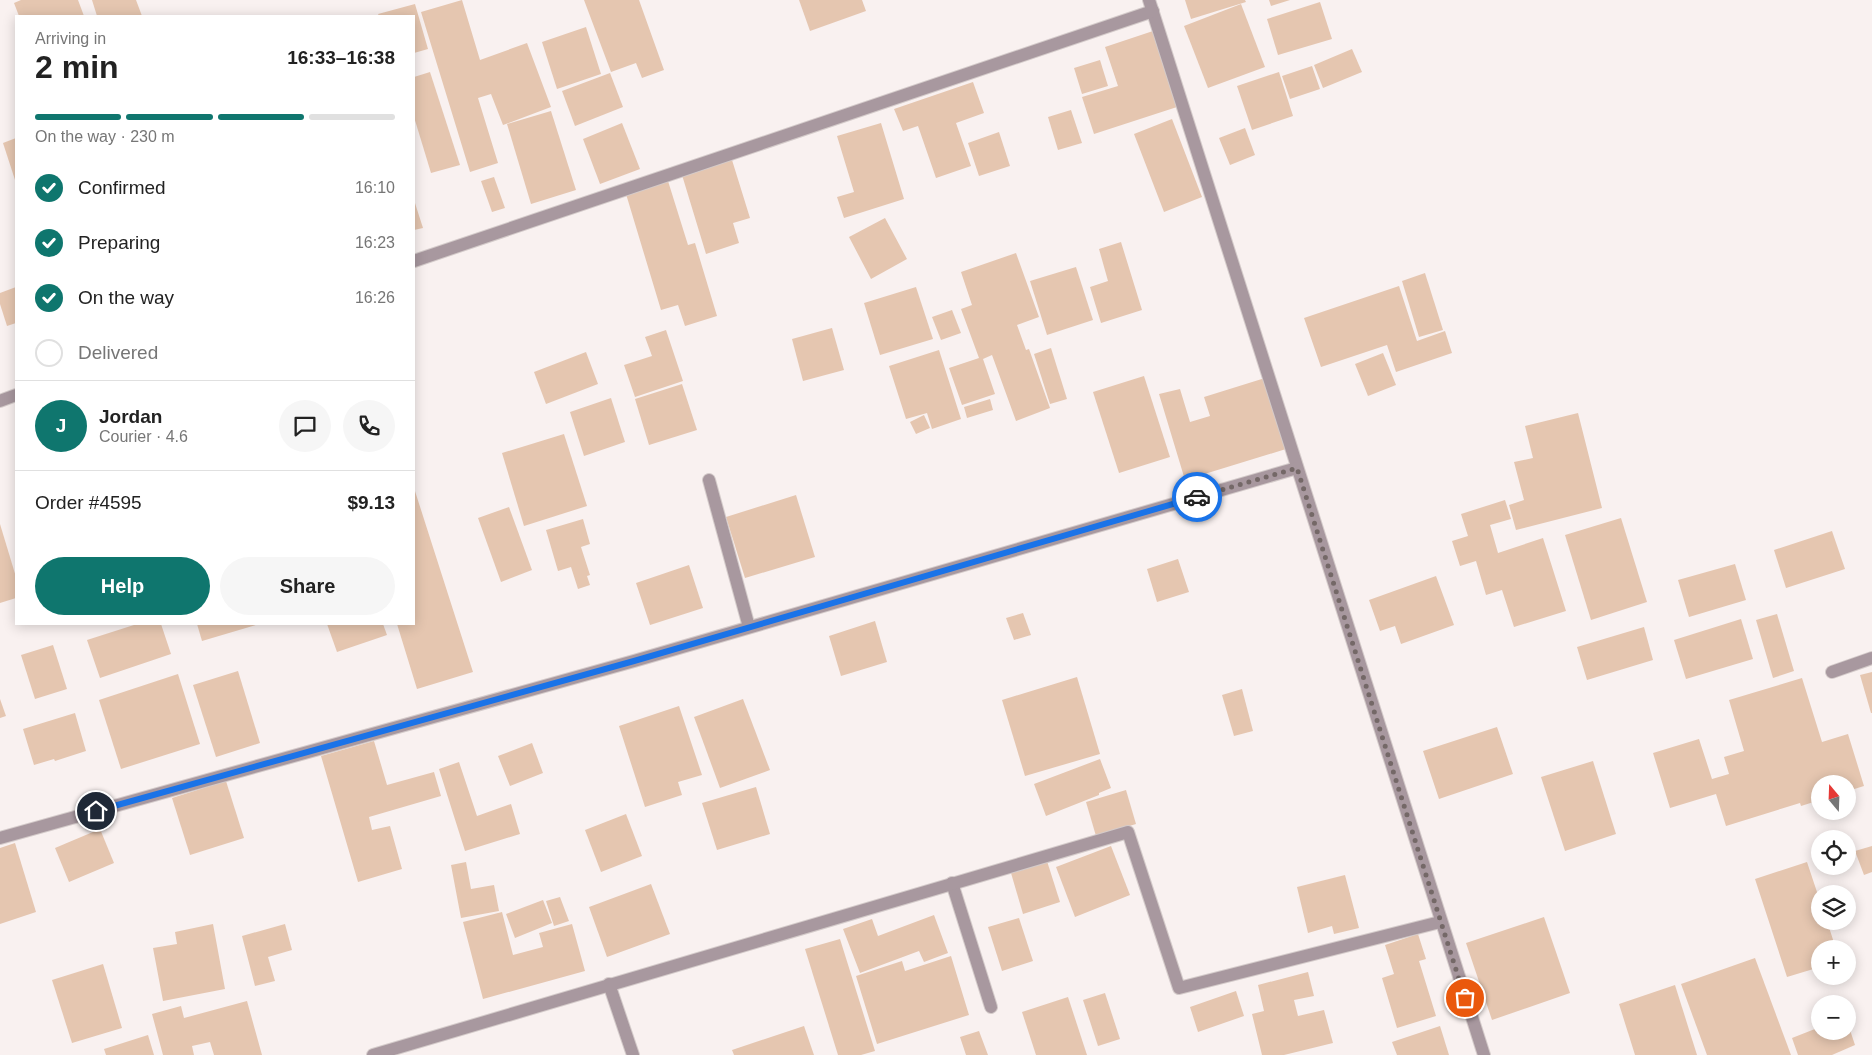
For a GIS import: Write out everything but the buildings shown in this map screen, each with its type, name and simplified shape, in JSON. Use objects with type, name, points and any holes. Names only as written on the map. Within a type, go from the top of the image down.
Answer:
[{"type":"street","points":[[415,261],[1151,6],[1440,922],[1484,1055]]},
{"type":"street","points":[[0,401],[15,395]]},
{"type":"street","points":[[0,838],[634,661],[1297,468]]},
{"type":"street","points":[[709,480],[749,628]]},
{"type":"street","points":[[1832,672],[1872,658]]},
{"type":"street","points":[[373,1055],[1128,832],[1179,988],[1440,922]]},
{"type":"street","points":[[952,884],[991,1007]]},
{"type":"street","points":[[609,984],[633,1055]]},
{"type":"way so far","points":[[1197,497],[1297,468],[1465,998]]},
{"type":"route","points":[[96,811],[634,661],[1197,497]]}]
